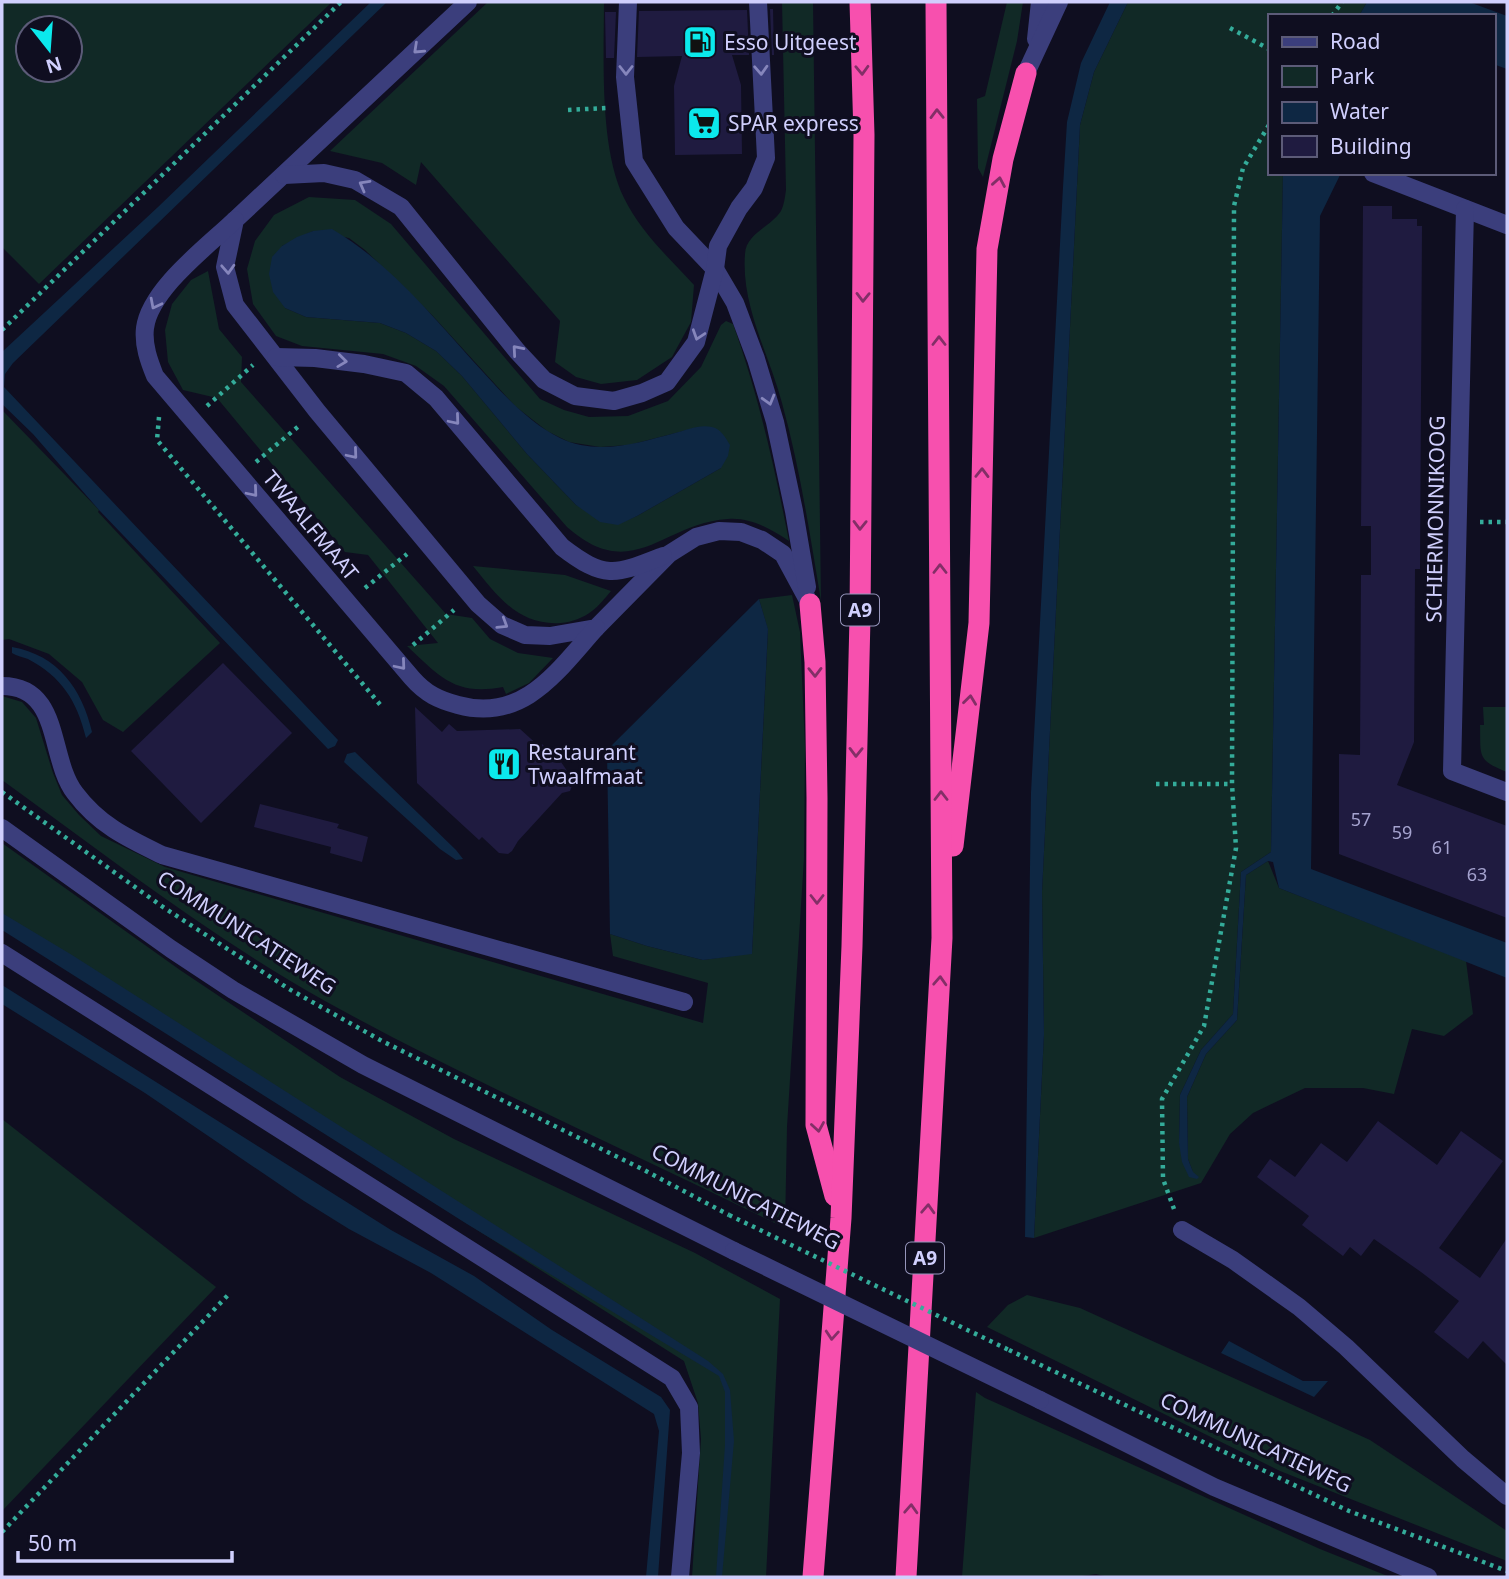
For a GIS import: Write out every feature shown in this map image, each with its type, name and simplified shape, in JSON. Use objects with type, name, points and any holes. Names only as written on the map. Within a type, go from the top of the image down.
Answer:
[{"type":"highway","name":"A9","points":[[813,1577],[841,1219],[852,946],[859,632],[864,149],[860,2]]},
{"type":"highway","name":"A9","points":[[936,2],[942,938]]},
{"type":"highway","name":"A9","points":[[906,1577],[942,938],[979,623],[987,249],[1003,159],[1026,73]]},
{"type":"highway","name":"A9","points":[[810,604],[815,662],[817,798],[816,1125],[841,1219]]},
{"type":"street","name":"TWAALFMAAT","points":[[468,2],[175,277],[156,299],[145,327],[146,354],[155,376],[421,688],[437,699],[476,710],[511,705],[543,687],[596,628],[669,554]]},
{"type":"street","name":"A9","points":[[628,2],[625,77],[634,161],[676,228],[715,269],[735,303],[775,422],[810,604]]},
{"type":"street","points":[[285,175],[324,173],[355,180],[401,206],[544,380],[575,396],[614,401],[642,393],[667,382],[696,342],[715,269],[718,246],[739,208],[754,188],[766,158],[758,2]]},
{"type":"street","name":"A9","points":[[1026,73],[1037,35],[1040,2]]},
{"type":"street","name":"A9","points":[[1026,73],[1059,2]]},
{"type":"street","points":[[1378,175],[1507,225]]},
{"type":"street","name":"SCHIERMONNIKOOG","points":[[1465,209],[1452,771],[1507,792]]},
{"type":"street","points":[[236,220],[225,267],[235,305],[317,411],[471,596],[502,625],[525,635],[550,636],[596,628]]},
{"type":"street","name":"TWAALFMAAT","points":[[276,357],[364,364],[406,373],[436,398],[562,547],[587,566],[619,573],[669,554],[696,537],[719,531],[741,532],[762,540],[783,554],[810,604]]},
{"type":"street","name":"COMMUNICATIEWEG","points":[[2,686],[27,692],[42,704],[58,758],[73,791],[96,818],[125,837],[162,855],[684,1002]]},
{"type":"street","points":[[2,828],[233,990],[363,1065],[1214,1487],[1428,1577]]},
{"type":"street","points":[[2,953],[672,1378],[689,1407],[691,1453],[680,1577]]},
{"type":"street","points":[[1182,1230],[1233,1260],[1299,1307],[1507,1496]]},
{"type":"path","points":[[2,330],[341,2]]},
{"type":"path","points":[[1230,28],[1268,48]]},
{"type":"path","points":[[568,110],[628,106]]},
{"type":"path","points":[[1182,1230],[1164,1179],[1161,1099],[1204,1026],[1236,848],[1232,784],[1234,206],[1244,168],[1268,132]]},
{"type":"path","points":[[240,476],[317,411]]},
{"type":"path","points":[[348,603],[424,540]]},
{"type":"path","points":[[396,659],[471,596]]},
{"type":"path","points":[[1156,784],[1232,784]]},
{"type":"path","name":"COMMUNICATIEWEG","points":[[2,792],[163,907],[289,989],[382,1041],[644,1170],[729,1215],[1349,1511],[1507,1571]]},
{"type":"path","points":[[2,1532],[229,1294]]},
{"type":"green space","points":[[2,2],[332,2],[39,284],[2,247]]},
{"type":"green space","points":[[488,2],[604,2],[605,102],[610,154],[616,177],[638,222],[694,285],[691,322],[672,357],[637,380],[601,384],[576,377],[555,362],[560,321],[421,162],[416,185],[382,163],[330,151]]},
{"type":"green space","points":[[782,2],[813,2],[821,601],[794,452],[777,385],[757,330],[745,273],[746,247],[754,235],[777,217],[784,204],[786,190]]},
{"type":"green space","points":[[1007,2],[1023,2],[1017,41],[983,177],[978,168],[977,99],[985,96]]},
{"type":"green space","points":[[1128,2],[1367,2],[1360,14],[1268,14],[1268,175],[1283,175],[1271,852],[1241,872],[1233,1014],[1201,1050],[1180,1095],[1179,1143],[1193,1172],[1188,1159],[1187,1097],[1206,1054],[1237,1020],[1246,875],[1268,861],[1279,888],[1466,961],[1473,1014],[1444,1036],[1412,1029],[1394,1094],[1363,1088],[1305,1088],[1253,1113],[1230,1134],[1201,1183],[1034,1238],[1044,1034],[1042,892],[1080,125],[1094,72]]},
{"type":"green space","points":[[309,197],[355,200],[391,224],[540,399],[589,417],[628,416],[668,401],[701,367],[721,325],[726,321],[733,324],[765,431],[789,541],[760,525],[728,519],[705,523],[630,551],[611,551],[590,543],[567,527],[444,386],[416,366],[383,354],[302,346],[276,336],[253,304],[247,269],[255,241],[274,215]],"holes":[[[313,231],[349,238],[432,315],[515,406],[547,431],[569,442],[600,447],[629,445],[699,427],[721,468],[618,524],[576,505],[527,454],[462,376],[436,351],[406,333],[380,323],[306,317],[285,308],[282,246]]]},
{"type":"green space","points":[[208,271],[219,329],[242,357],[241,382],[446,614],[472,618],[490,639],[518,653],[553,658],[529,683],[506,694],[503,687],[472,689],[449,682],[429,667],[407,646],[438,643],[368,555],[345,552],[217,398],[183,390],[168,362],[165,330],[172,304],[191,280]]},
{"type":"green space","points":[[2,410],[99,510],[220,643],[123,732],[103,720],[82,682],[49,654],[9,639],[2,640]]},
{"type":"green space","points":[[473,566],[565,575],[611,591],[595,609],[581,618],[546,623],[533,620],[510,607]]},
{"type":"green space","points":[[792,595],[800,632],[805,747],[804,858],[787,1127],[785,1228],[496,1089],[325,1001],[201,923],[2,780],[2,696],[22,702],[36,718],[62,795],[79,815],[101,836],[165,867],[703,1023],[708,983],[613,956],[610,934],[703,960],[752,953],[768,630],[759,599]]},
{"type":"green space","points":[[1483,707],[1507,707],[1507,772],[1490,764],[1482,755],[1480,725],[1484,725]]},
{"type":"green space","points":[[2,843],[180,970],[340,1077],[454,1139],[695,1253],[780,1299],[766,1577],[692,1577],[701,1439],[698,1403],[684,1361],[2,929]]},
{"type":"green space","points":[[2,1119],[216,1287],[2,1511]]},
{"type":"green space","points":[[1027,1295],[1080,1308],[1370,1440],[1507,1531],[1507,1561],[1280,1471],[987,1327],[1008,1305]]},
{"type":"green space","points":[[976,1392],[1320,1549],[1390,1577],[1108,1577],[1096,1574],[1075,1577],[962,1577]]},
{"type":"water","points":[[371,2],[387,2],[13,363],[5,374],[4,387],[338,740],[335,746],[328,749],[99,510],[33,434],[2,404],[2,352],[158,207]]},
{"type":"water","points":[[1110,2],[1128,2],[1094,72],[1080,125],[1042,892],[1044,1034],[1034,1238],[1025,1237],[1031,793],[1063,187],[1067,122],[1081,63]]},
{"type":"water","points":[[1367,2],[1469,2],[1507,16],[1507,69],[1495,65],[1495,14],[1360,14]]},
{"type":"water","points":[[1283,175],[1340,175],[1320,216],[1311,869],[1507,943],[1507,978],[1279,888],[1273,862],[1268,861],[1246,875],[1237,1020],[1206,1054],[1187,1097],[1188,1159],[1193,1172],[1199,1177],[1197,1179],[1189,1177],[1182,1162],[1179,1143],[1180,1095],[1201,1050],[1233,1014],[1241,872],[1271,852]]},
{"type":"water","points":[[332,229],[389,272],[424,306],[502,393],[547,431],[574,443],[603,447],[647,441],[698,427],[712,427],[720,431],[730,445],[728,456],[721,468],[618,525],[600,522],[576,505],[527,454],[462,376],[436,351],[406,333],[380,323],[306,317],[285,308],[273,292],[269,274],[272,257],[282,246],[297,237],[313,231]]},
{"type":"water","points":[[759,599],[768,629],[752,954],[703,960],[610,934],[607,750]]},
{"type":"water","points":[[12,647],[43,658],[66,676],[88,716],[92,732],[86,738],[73,701],[59,682],[40,666],[12,653]]},
{"type":"water","points":[[355,752],[463,859],[456,860],[440,849],[344,762],[347,754]]},
{"type":"water","points":[[2,913],[708,1361],[723,1374],[730,1390],[734,1441],[722,1577],[716,1577],[725,1445],[725,1392],[719,1376],[467,1224],[2,930]]},
{"type":"water","points":[[2,985],[391,1230],[474,1276],[552,1330],[661,1397],[670,1410],[658,1577],[646,1577],[659,1431],[654,1414],[431,1273],[349,1229],[304,1201],[145,1093],[2,1004]]},
{"type":"water","points":[[1229,1341],[1303,1381],[1328,1381],[1314,1397],[1221,1353]]},
{"type":"building","points":[[770,9],[773,9],[774,55],[772,55]]},
{"type":"building","points":[[747,10],[749,55],[732,55],[741,85],[742,154],[675,155],[674,86],[682,56],[637,57],[639,11]]},
{"type":"building","points":[[605,12],[616,12],[614,58],[606,58]]},
{"type":"building","points":[[1363,206],[1392,206],[1392,219],[1417,219],[1417,226],[1422,226],[1420,569],[1415,569],[1414,742],[1397,785],[1507,826],[1507,918],[1339,854],[1339,754],[1360,755],[1361,575],[1371,575],[1371,526],[1361,526]]},
{"type":"building","points":[[223,663],[292,733],[201,823],[131,751]]},
{"type":"building","points":[[415,707],[442,732],[449,724],[457,731],[520,729],[540,747],[542,744],[561,762],[574,781],[570,791],[562,793],[512,851],[508,854],[499,853],[482,837],[479,840],[417,783]]},
{"type":"building","points":[[260,804],[339,824],[337,828],[368,837],[362,862],[330,853],[331,847],[254,827]]},
{"type":"building","points":[[1378,1121],[1437,1165],[1461,1131],[1503,1161],[1439,1248],[1480,1278],[1507,1238],[1507,1365],[1483,1341],[1468,1359],[1434,1332],[1459,1301],[1421,1272],[1374,1239],[1361,1256],[1350,1247],[1343,1256],[1302,1225],[1309,1216],[1257,1177],[1270,1159],[1295,1177],[1321,1143],[1347,1162]]},
{"type":"place","name":"Esso Uitgeest","points":[[700,42]]},
{"type":"place","name":"SPAR express","points":[[704,123]]},
{"type":"place","name":"Restaurant Twaalfmaat","points":[[504,764]]}]
